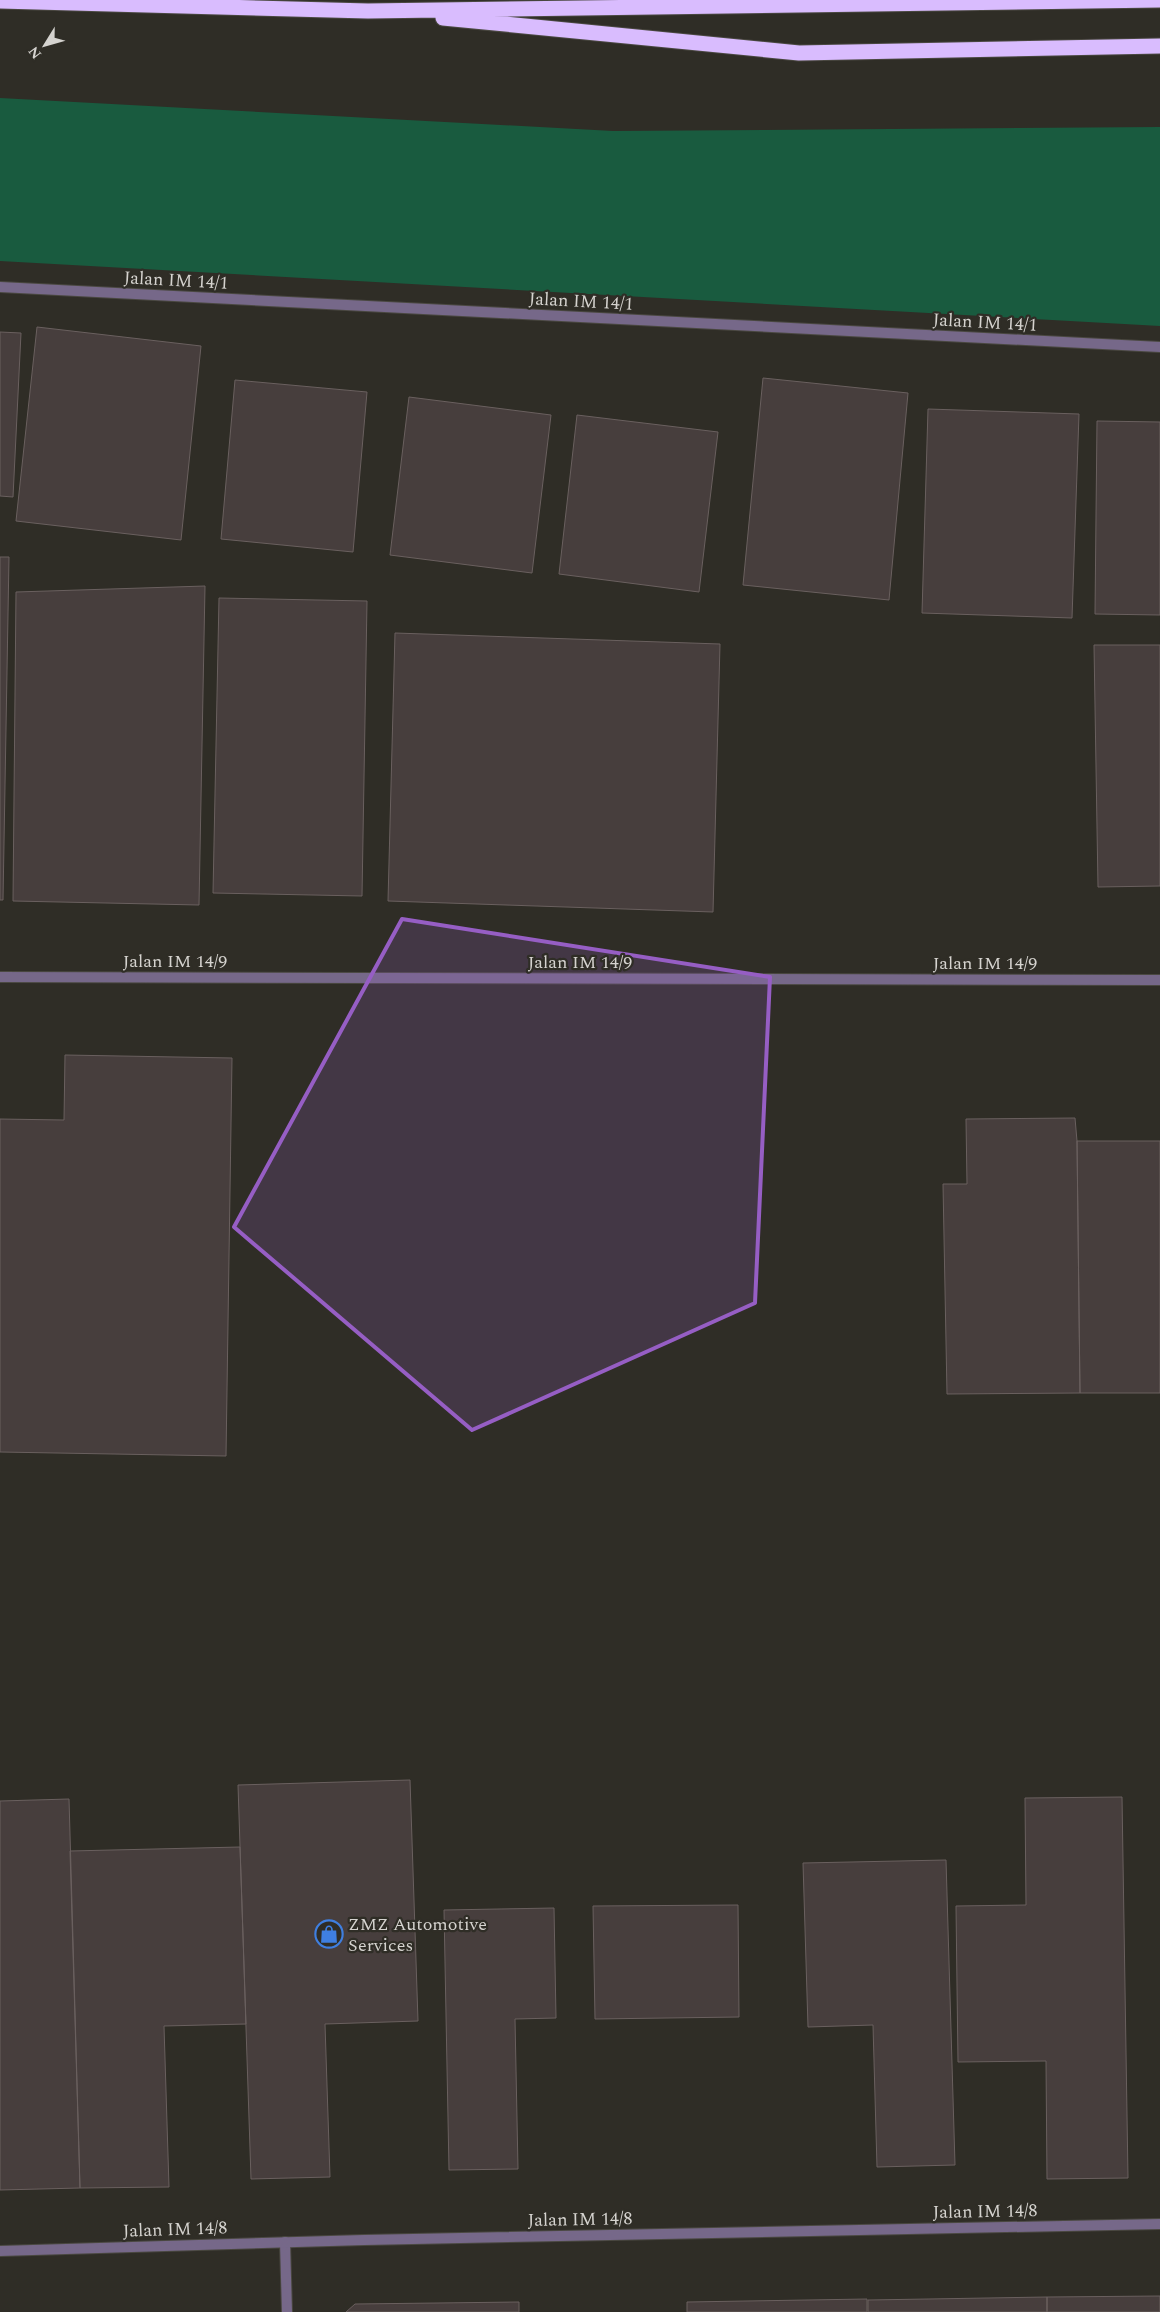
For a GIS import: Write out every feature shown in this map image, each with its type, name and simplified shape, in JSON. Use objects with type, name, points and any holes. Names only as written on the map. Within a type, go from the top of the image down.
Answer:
[{"type":"highway","points":[[0,2],[368,11],[1160,0]]},
{"type":"highway","points":[[368,11],[799,53],[1160,46]]},
{"type":"street","name":"Jalan IM 14/1","points":[[0,288],[1160,347]]},
{"type":"street","name":"Jalan IM 14/9","points":[[0,977],[1160,980]]},
{"type":"street","name":"Jalan IM 14/8","points":[[0,2251],[285,2242],[1160,2224]]},
{"type":"street","points":[[285,2242],[287,2312]]},
{"type":"highlighted area","points":[[402,919],[770,977],[755,1303],[472,1430],[234,1227]]},
{"type":"green space","points":[[0,98],[613,131],[1160,127],[1160,326],[0,261]]},
{"type":"building","points":[[37,327],[201,346],[181,540],[16,521]]},
{"type":"building","points":[[0,332],[21,333],[13,497],[0,496]]},
{"type":"building","points":[[763,378],[908,393],[889,600],[743,585]]},
{"type":"building","points":[[235,380],[367,392],[353,552],[221,539]]},
{"type":"building","points":[[409,397],[551,415],[532,573],[390,555]]},
{"type":"building","points":[[928,409],[1079,414],[1072,618],[922,613]]},
{"type":"building","points":[[577,415],[718,432],[699,592],[559,574]]},
{"type":"building","points":[[1097,421],[1160,422],[1160,615],[1095,614]]},
{"type":"building","points":[[0,557],[9,557],[3,900],[0,900]]},
{"type":"building","points":[[205,586],[199,905],[13,901],[16,592]]},
{"type":"building","points":[[219,598],[367,601],[362,896],[213,893]]},
{"type":"building","points":[[395,633],[720,644],[713,912],[388,901]]},
{"type":"building","points":[[1094,645],[1160,645],[1160,886],[1098,887]]},
{"type":"building","points":[[65,1055],[232,1058],[226,1456],[0,1452],[0,1119],[64,1120]]},
{"type":"building","points":[[1075,1118],[1077,1141],[1080,1393],[947,1394],[943,1184],[967,1184],[966,1119]]},
{"type":"building","points":[[1077,1141],[1160,1141],[1160,1393],[1080,1393]]},
{"type":"building","name":"ZMZ Automotive Services","points":[[410,1780],[418,2021],[325,2024],[330,2177],[251,2179],[238,1785]]},
{"type":"building","points":[[1122,1797],[1128,2178],[1047,2179],[1046,2061],[958,2062],[956,1906],[1026,1905],[1025,1798]]},
{"type":"building","points":[[69,1799],[80,2188],[0,2190],[0,1801]]},
{"type":"building","points":[[240,1847],[246,2024],[164,2026],[169,2187],[80,2188],[70,1851]]},
{"type":"building","points":[[946,1860],[955,2165],[877,2167],[873,2025],[808,2027],[803,1863]]},
{"type":"building","points":[[738,1905],[739,2017],[595,2019],[593,1906]]},
{"type":"building","points":[[554,1908],[556,2018],[515,2019],[518,2169],[449,2170],[444,1910]]},
{"type":"building","points":[[1160,2296],[1160,2312],[1047,2312],[1047,2297]]},
{"type":"building","points":[[1047,2297],[1047,2312],[868,2312],[868,2300]]},
{"type":"building","points":[[867,2299],[867,2312],[687,2312],[687,2302]]},
{"type":"building","points":[[519,2302],[519,2312],[346,2312],[355,2304]]},
{"type":"place","name":"ZMZ Automotive Services","points":[[329,1934]]}]
